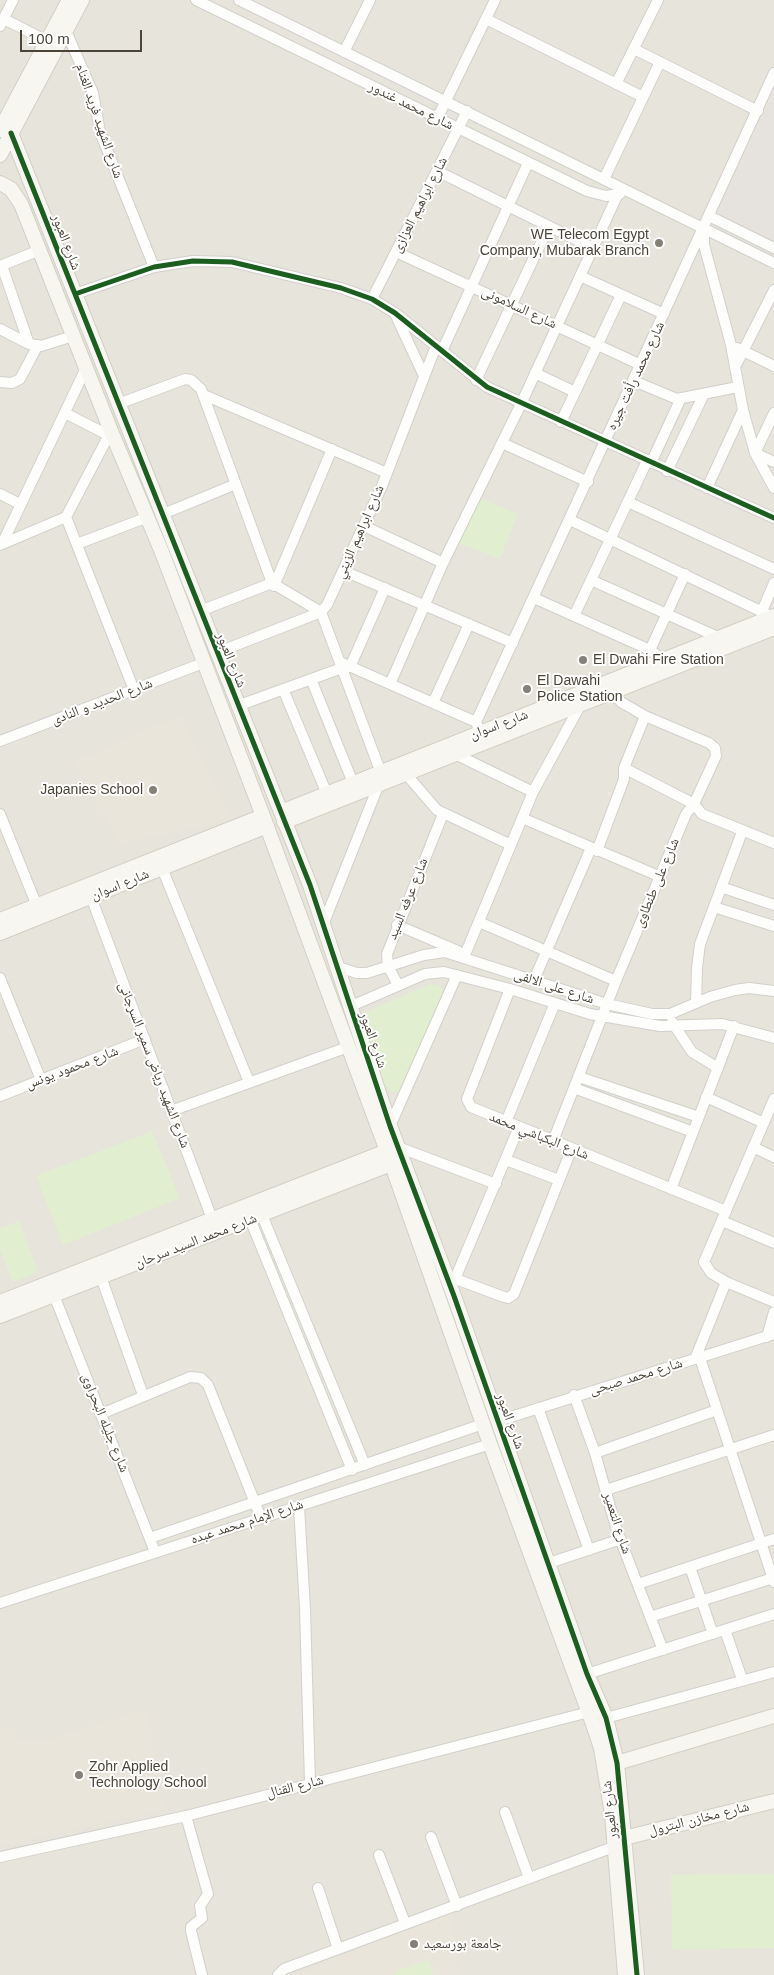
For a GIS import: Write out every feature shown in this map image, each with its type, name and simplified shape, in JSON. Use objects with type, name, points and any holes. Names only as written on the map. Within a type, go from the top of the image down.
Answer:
[{"type":"street","points":[[13,0],[2,22],[47,41]]},
{"type":"street","points":[[0,156],[6,131],[47,41],[69,0]]},
{"type":"street","points":[[6,131],[66,31],[82,0]]},
{"type":"street","name":"شارع محمد غندور","points":[[196,0],[596,195],[617,196]]},
{"type":"street","name":"شارع محمد غندور","points":[[241,0],[774,263]]},
{"type":"street","points":[[344,52],[370,0]]},
{"type":"street","points":[[437,119],[495,0]]},
{"type":"street","points":[[616,84],[658,0]]},
{"type":"street","points":[[486,19],[642,97]]},
{"type":"street","name":"شارع الشهيد فريد الغنام","points":[[66,31],[93,93],[100,132],[154,267]]},
{"type":"street","points":[[634,49],[758,111]]},
{"type":"street","points":[[604,179],[660,62]]},
{"type":"street","name":"شارع محمد رأفت جيره","points":[[478,727],[513,643],[774,73]]},
{"type":"street","name":"شارع ابراهيم العزازى","points":[[372,299],[467,111]]},
{"type":"street","name":"شارع العبور","points":[[6,131],[75,294],[163,514],[216,654],[310,886],[335,966],[390,1126],[392,1154],[438,1300],[490,1444],[538,1552],[549,1563],[549,1583],[606,1718],[617,1763],[620,1842],[629,1951],[637,1975]]},
{"type":"street","name":"شارع ابراهيم الزيني","points":[[321,612],[344,571],[364,526],[387,473],[424,376],[472,287],[528,163]]},
{"type":"street","points":[[437,171],[593,248]]},
{"type":"street","name":"شارع العبور","points":[[0,183],[11,188],[21,204],[52,278],[110,433],[148,517],[192,631],[265,821],[348,1047],[392,1154],[450,1277],[462,1322],[498,1421],[589,1712],[604,1767],[620,1842]]},
{"type":"street","points":[[390,684],[443,563],[521,404],[617,196],[628,191]]},
{"type":"street","points":[[709,216],[774,248]]},
{"type":"street","points":[[476,380],[549,226]]},
{"type":"street","points":[[704,228],[704,245],[731,345],[743,410],[755,453],[774,488]]},
{"type":"street","points":[[0,382],[12,383],[20,379],[33,344],[1,267],[40,250]]},
{"type":"street","name":"شارع السلامونى","points":[[396,252],[641,365]]},
{"type":"street","points":[[75,294],[154,267],[193,261],[232,262],[341,288],[372,299],[395,313],[476,380],[521,404],[774,518]]},
{"type":"street","points":[[52,278],[66,272]]},
{"type":"street","points":[[580,276],[664,314]]},
{"type":"street","points":[[735,367],[774,290]]},
{"type":"street","points":[[561,422],[621,295]]},
{"type":"street","points":[[395,313],[424,376]]},
{"type":"street","points":[[0,329],[33,344],[49,345],[73,336]]},
{"type":"street","points":[[731,345],[774,366]]},
{"type":"street","points":[[1,544],[86,368]]},
{"type":"street","points":[[535,373],[575,392]]},
{"type":"street","points":[[118,404],[185,379],[197,384],[204,395],[273,585],[321,612],[344,666],[380,778],[323,927],[314,923],[305,932]]},
{"type":"street","points":[[634,381],[671,398],[738,388]]},
{"type":"street","points":[[667,471],[704,394]]},
{"type":"street","points":[[204,395],[387,473]]},
{"type":"street","points":[[574,616],[628,502],[681,398]]},
{"type":"street","points":[[707,488],[743,410]]},
{"type":"street","points":[[1,544],[66,517],[110,433],[65,413]]},
{"type":"street","points":[[755,453],[774,413]]},
{"type":"street","points":[[502,443],[588,482]]},
{"type":"street","points":[[200,611],[273,585],[332,449]]},
{"type":"street","points":[[755,453],[774,462]]},
{"type":"street","points":[[163,514],[236,484]]},
{"type":"street","points":[[0,494],[20,504]]},
{"type":"street","points":[[628,502],[774,569]]},
{"type":"street","points":[[66,517],[134,690]]},
{"type":"street","points":[[77,544],[148,517]]},
{"type":"street","points":[[570,520],[770,615],[774,583]]},
{"type":"street","points":[[364,526],[443,563]]},
{"type":"street","points":[[344,571],[513,643]]},
{"type":"street","points":[[650,650],[685,574]]},
{"type":"street","points":[[591,580],[720,638]]},
{"type":"street","points":[[238,706],[344,666],[385,588]]},
{"type":"street","points":[[534,598],[650,650],[665,666]]},
{"type":"street","points":[[216,654],[321,612]]},
{"type":"street","name":"شارع اسوان","points":[[665,666],[770,615]]},
{"type":"street","points":[[433,703],[469,624]]},
{"type":"street","points":[[192,631],[206,627]]},
{"type":"street","name":"شارع اسوان","points":[[282,817],[380,778],[478,727],[609,688],[665,666],[774,628]]},
{"type":"street","name":"شارع الحديد و النادى","points":[[0,741],[203,663]]},
{"type":"street","points":[[344,666],[433,703],[478,727]]},
{"type":"street","points":[[311,679],[353,783]]},
{"type":"street","name":"شارع اسوان","points":[[282,817],[353,783],[406,774],[581,704],[609,688]]},
{"type":"street","name":"شارع على طنطاوى","points":[[554,1141],[616,981],[686,814],[694,804],[715,760],[715,748],[709,743],[645,716],[621,702],[609,688]]},
{"type":"street","points":[[283,689],[327,794]]},
{"type":"street","points":[[397,925],[465,956],[533,792],[581,704]]},
{"type":"street","points":[[534,980],[624,779],[624,768],[645,716]]},
{"type":"street","points":[[456,754],[533,792]]},
{"type":"street","points":[[624,768],[694,804],[702,814],[742,832],[774,843]]},
{"type":"street","points":[[406,774],[430,804],[442,814],[511,845]]},
{"type":"street","points":[[0,814],[39,911]]},
{"type":"street","name":"شارع عرفه السيد","points":[[388,966],[387,954],[397,925],[442,814]]},
{"type":"street","points":[[522,818],[661,877]]},
{"type":"street","name":"شارع اسوان","points":[[0,920],[91,897],[162,868],[265,821]]},
{"type":"street","name":"شارع اسوان","points":[[0,933],[39,911],[265,821]]},
{"type":"street","points":[[696,1003],[698,956],[714,906],[742,832]]},
{"type":"street","points":[[162,868],[249,1082]]},
{"type":"street","points":[[291,892],[306,892],[310,886]]},
{"type":"street","points":[[721,887],[774,905]]},
{"type":"street","name":"شارع الشهيد رياض سمير السرجانى","points":[[91,897],[217,1232]]},
{"type":"street","points":[[714,906],[774,926]]},
{"type":"street","points":[[479,922],[616,981]]},
{"type":"street","name":"شارع على الالفى","points":[[335,966],[357,973],[367,973],[434,953],[450,953],[465,956],[607,1004],[652,1014],[670,1014],[735,990],[749,988],[774,991]]},
{"type":"street","points":[[388,966],[398,986]]},
{"type":"street","name":"شارع على الالفى","points":[[349,1007],[425,974],[444,972],[510,989],[590,1014],[673,1027],[710,1023],[734,1026],[774,1038]]},
{"type":"street","points":[[390,1126],[456,975]]},
{"type":"street","points":[[0,978],[41,1080]]},
{"type":"street","name":"شارع البكباشي محمد","points":[[510,989],[468,1099],[471,1107],[726,1211]]},
{"type":"street","points":[[506,1122],[554,1003]]},
{"type":"street","points":[[670,1014],[673,1027],[692,1052],[718,1068]]},
{"type":"street","points":[[671,1188],[734,1026]]},
{"type":"street","name":"شارع محمود يونس","points":[[0,1096],[145,1039]]},
{"type":"street","points":[[171,1111],[348,1047]]},
{"type":"street","points":[[579,1076],[699,1118]]},
{"type":"street","points":[[574,1088],[693,1132]]},
{"type":"street","points":[[706,1097],[764,1123]]},
{"type":"street","points":[[774,1099],[704,1262],[708,1271],[726,1282],[774,1302]]},
{"type":"street","points":[[519,1127],[496,1184],[450,1277],[504,1297],[512,1297],[572,1148]]},
{"type":"street","points":[[753,1148],[774,1156]]},
{"type":"street","points":[[392,1154],[496,1184]]},
{"type":"street","name":"شارع محمد السيد سرحان","points":[[0,1316],[256,1217],[392,1154]]},
{"type":"street","name":"شارع محمد السيد سرحان","points":[[0,1302],[212,1218],[392,1154]]},
{"type":"street","points":[[506,1160],[559,1180]]},
{"type":"street","points":[[256,1217],[365,1465]]},
{"type":"street","points":[[256,1217],[352,1470]]},
{"type":"street","points":[[722,1221],[774,1243]]},
{"type":"street","points":[[101,1277],[143,1394]]},
{"type":"street","points":[[650,1617],[773,1580],[717,1410],[697,1359],[726,1282]]},
{"type":"street","name":"شارع جليله البحراوى","points":[[54,1295],[156,1552]]},
{"type":"street","points":[[438,1300],[447,1300],[454,1296]]},
{"type":"street","points":[[771,1336],[774,1312]]},
{"type":"street","points":[[449,1330],[455,1322],[462,1322]]},
{"type":"street","name":"شارع محمد صبحى","points":[[498,1421],[574,1395],[771,1336]]},
{"type":"street","points":[[101,1414],[143,1394],[190,1377],[201,1378],[205,1381],[261,1518]]},
{"type":"street","name":"شارع التعمير","points":[[574,1395],[595,1453],[620,1539],[663,1650]]},
{"type":"street","points":[[538,1408],[589,1550]]},
{"type":"street","points":[[595,1453],[717,1410]]},
{"type":"street","name":"شارع الإمام محمد عبده","points":[[150,1538],[483,1424]]},
{"type":"street","points":[[606,1490],[774,1435]]},
{"type":"street","name":"شارع الإمام محمد عبده","points":[[2,1601],[490,1444]]},
{"type":"street","points":[[298,1506],[305,1609],[310,1783]]},
{"type":"street","points":[[549,1563],[620,1539]]},
{"type":"street","points":[[638,1584],[774,1539]]},
{"type":"street","points":[[690,1567],[713,1634]]},
{"type":"street","points":[[587,1674],[774,1614]]},
{"type":"street","points":[[724,1630],[742,1679]]},
{"type":"street","points":[[606,1718],[742,1679],[774,1672]]},
{"type":"street","name":"شارع القنال","points":[[0,1857],[186,1816],[589,1712]]},
{"type":"street","points":[[617,1763],[774,1716]]},
{"type":"street","name":"شارع مخازن البترول","points":[[620,1842],[774,1801]]},
{"type":"street","points":[[505,1812],[530,1878]]},
{"type":"street","points":[[186,1816],[208,1894],[200,1906],[202,1918],[191,1927],[202,1975]]},
{"type":"street","points":[[431,1837],[457,1906]]},
{"type":"street","points":[[278,1975],[284,1968],[405,1923],[457,1906],[620,1842]]},
{"type":"street","points":[[379,1855],[405,1923]]},
{"type":"street","points":[[318,1888],[338,1949]]},
{"type":"street","name":"شارع العبور","points":[[625,1975],[629,1951]]},
{"type":"shaded area","points":[[0,0],[774,0],[774,1975],[0,1975]]},
{"type":"shaded area","points":[[774,96],[774,243],[716,215]]},
{"type":"shaded area","name":"Japanies School","points":[[180,715],[231,819],[119,844],[74,762]]},
{"type":"shaded area","name":"Zohr Applied Technology School","points":[[146,1709],[164,1809],[0,1846],[0,1725],[13,1731],[21,1742],[34,1737],[41,1742]]},
{"type":"shaded area","name":"جامعة بورسعيد","points":[[451,1913],[459,1975],[296,1975]]},
{"type":"green space","points":[[475,496],[518,514],[500,559],[454,541]]},
{"type":"green space","points":[[431,984],[438,985],[442,989],[442,995],[398,1093],[392,1092],[384,1085],[360,1018],[363,1013]]},
{"type":"green space","points":[[152,1131],[180,1198],[63,1245],[36,1176]]},
{"type":"green space","points":[[19,1221],[38,1272],[13,1282],[0,1250],[0,1228]]},
{"type":"green space","points":[[774,1874],[774,1948],[672,1949],[671,1875]]},
{"type":"green space","points":[[428,1960],[434,1975],[396,1975],[394,1971],[407,1967],[412,1968],[413,1965]]},
{"type":"cycle path","points":[[11,133],[310,885],[390,1126],[454,1296],[587,1674],[606,1718],[617,1763],[637,1975]]},
{"type":"cycle path","points":[[75,294],[154,267],[193,261],[232,262],[341,288],[372,299],[395,313],[487,387],[774,518]]},
{"type":"place","name":"WE Telecom Egypt Company, Mubarak Branch","points":[[659,243]]},
{"type":"place","name":"El Dwahi Fire Station","points":[[583,660]]},
{"type":"place","name":"El Dawahi Police Station","points":[[527,689]]},
{"type":"place","name":"Japanies School","points":[[153,790]]},
{"type":"place","name":"Zohr Applied Technology School","points":[[79,1775]]},
{"type":"place","name":"جامعة بورسعيد","points":[[414,1944]]}]
